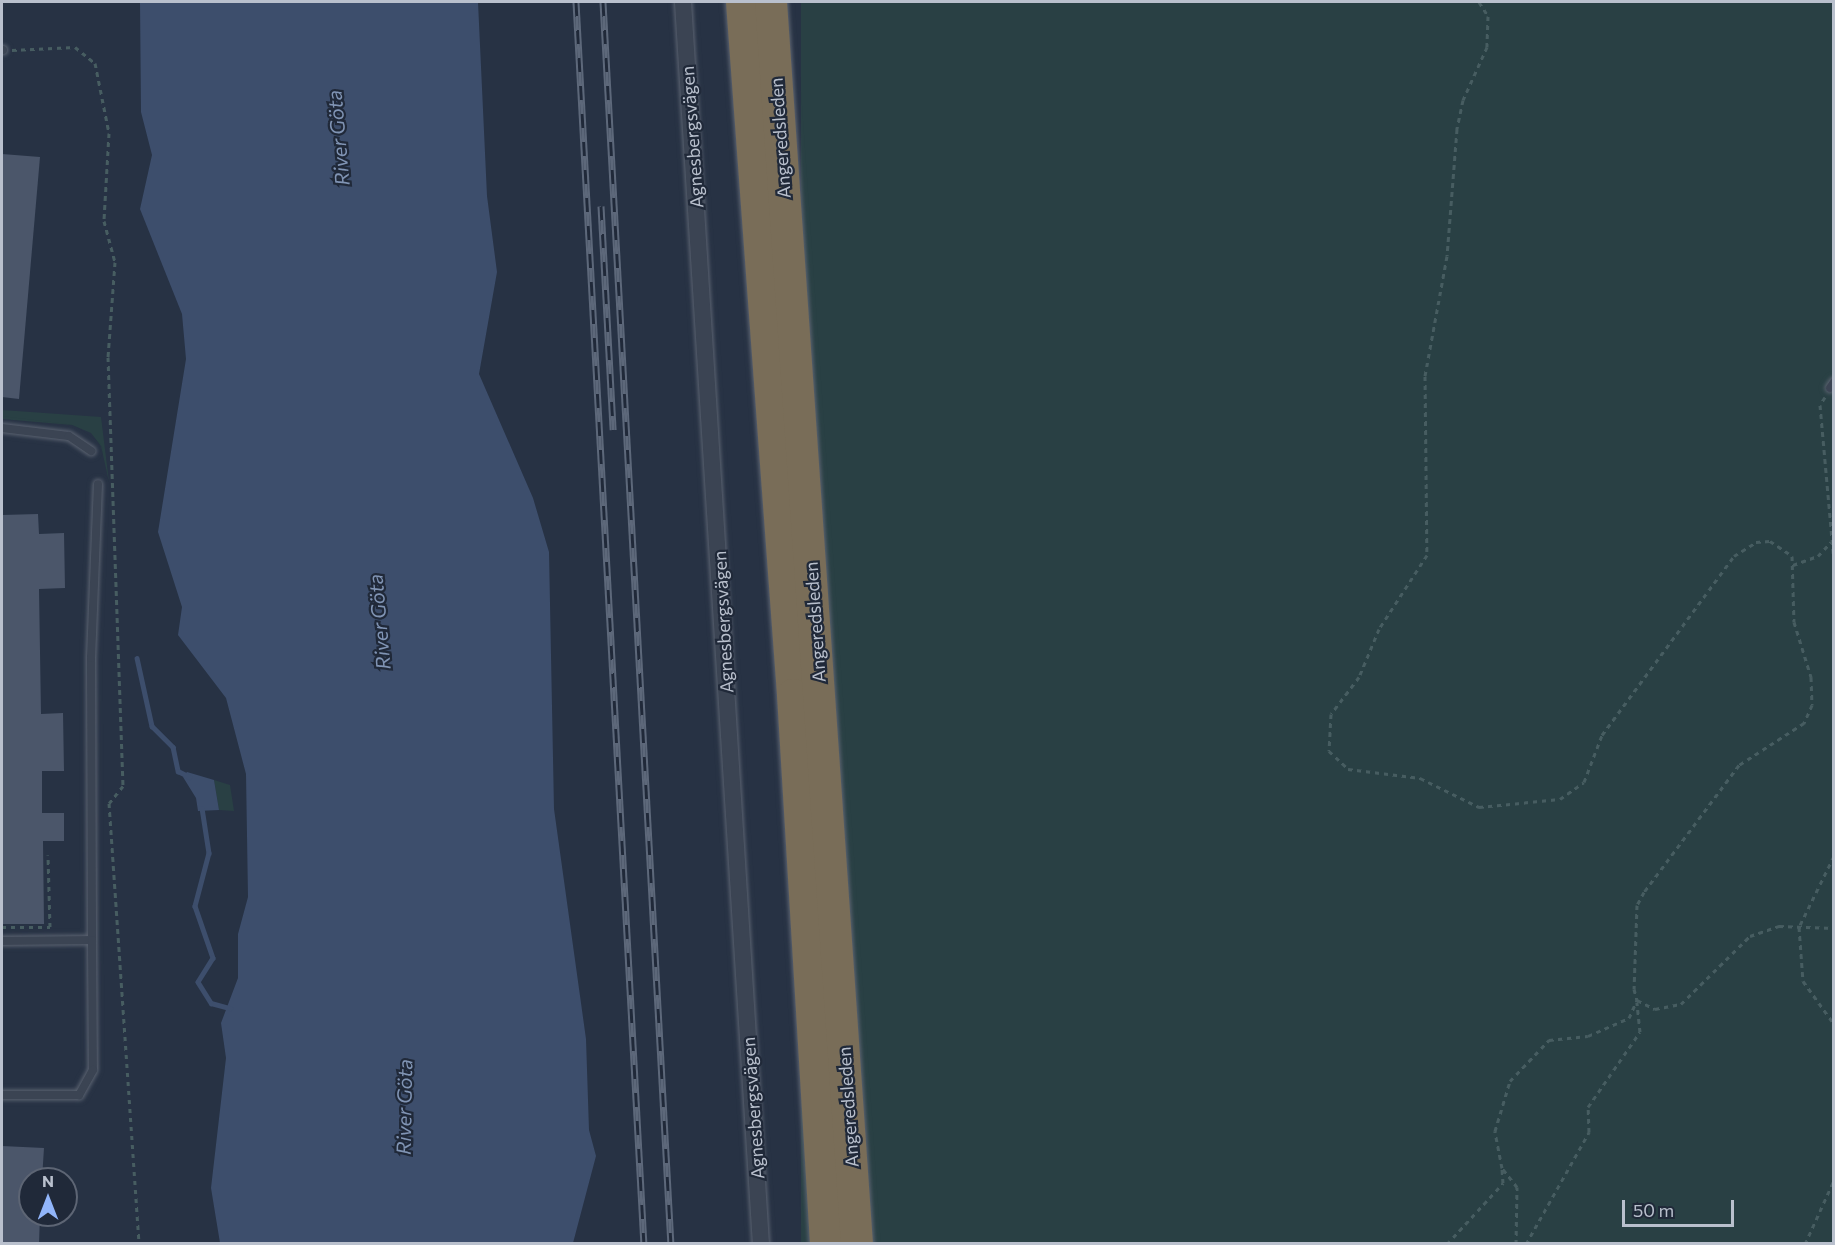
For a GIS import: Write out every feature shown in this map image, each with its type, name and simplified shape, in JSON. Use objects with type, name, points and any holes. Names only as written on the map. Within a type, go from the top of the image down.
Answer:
[{"type":"highway","name":"Angeredsleden","points":[[741,2],[794,695],[826,1244]]},
{"type":"highway","name":"Angeredsleden","points":[[771,2],[857,1244]]},
{"type":"street","name":"Agnesbergsvägen","points":[[683,2],[761,1244]]},
{"type":"lane","points":[[2,428],[69,436],[91,451]]},
{"type":"lane","points":[[2,1095],[68,1098],[90,1083],[92,658],[98,484]]},
{"type":"lane","points":[[2,941],[92,940]]},
{"type":"path","points":[[1479,2],[1488,16],[1487,47],[1463,100],[1457,129],[1447,256],[1425,376],[1427,555],[1379,629],[1359,678],[1331,714],[1329,751],[1348,769],[1420,778],[1479,807],[1560,800],[1584,782],[1602,735],[1734,556],[1756,542],[1770,541],[1783,546],[1793,565],[1794,622],[1811,677],[1812,705],[1804,723],[1739,765],[1644,892],[1637,905],[1632,963],[1640,1032],[1588,1107],[1589,1132],[1526,1244]]},
{"type":"path","points":[[2,50],[75,47],[96,63],[109,133],[104,221],[115,262],[108,357],[123,786],[109,804],[139,1244]]},
{"type":"path","points":[[1832,385],[1820,405],[1833,562]]},
{"type":"path","points":[[1793,565],[1818,556],[1831,542]]},
{"type":"path","points":[[2,927],[50,927],[48,855]]},
{"type":"path","points":[[1833,856],[1799,927],[1803,981],[1833,1024]]},
{"type":"path","points":[[1637,1000],[1655,1009],[1681,1004],[1750,936],[1799,927],[1833,928]]},
{"type":"path","points":[[1447,1244],[1503,1183],[1495,1131],[1510,1082],[1549,1040],[1588,1036],[1629,1018],[1637,1000]]},
{"type":"path","points":[[1502,1168],[1517,1187],[1516,1244]]},
{"type":"path","points":[[1805,1244],[1833,1180]]},
{"type":"green space","points":[[801,2],[1833,2],[1833,1244],[801,1244]]},
{"type":"green space","points":[[2,410],[101,417],[109,482],[101,446],[91,433],[72,425],[2,419]]},
{"type":"green space","points":[[214,780],[230,785],[234,811],[219,810]]},
{"type":"water","name":"River Göta","points":[[140,2],[478,2],[487,196],[497,272],[479,374],[533,498],[549,552],[554,809],[586,1039],[589,1130],[596,1156],[573,1243],[220,1243],[211,1188],[226,1058],[221,1023],[238,978],[238,934],[248,897],[246,774],[226,698],[178,635],[182,607],[158,532],[186,359],[182,314],[140,209],[152,155],[141,112]]},
{"type":"water","points":[[187,772],[214,780],[219,810],[198,811],[196,798],[183,777]]},
{"type":"building","points":[[2,154],[40,157],[19,399],[2,397]]},
{"type":"building","points":[[38,514],[39,534],[64,533],[65,588],[39,589],[41,714],[63,713],[64,771],[42,771],[42,813],[64,813],[64,841],[43,841],[44,924],[2,924],[2,515]]},
{"type":"building","points":[[2,1146],[44,1148],[43,1167],[18,1167],[18,1227],[40,1227],[39,1244],[2,1244]]},
{"type":"waterway","points":[[137,658],[152,726],[173,747],[178,771],[190,777]]},
{"type":"waterway","points":[[202,808],[209,853],[195,906],[213,958],[198,982],[211,1003],[230,1008]]},
{"type":"railway","points":[[576,2],[644,1244]]},
{"type":"railway","points":[[603,2],[671,1244]]},
{"type":"railway","points":[[601,206],[613,430]]}]
